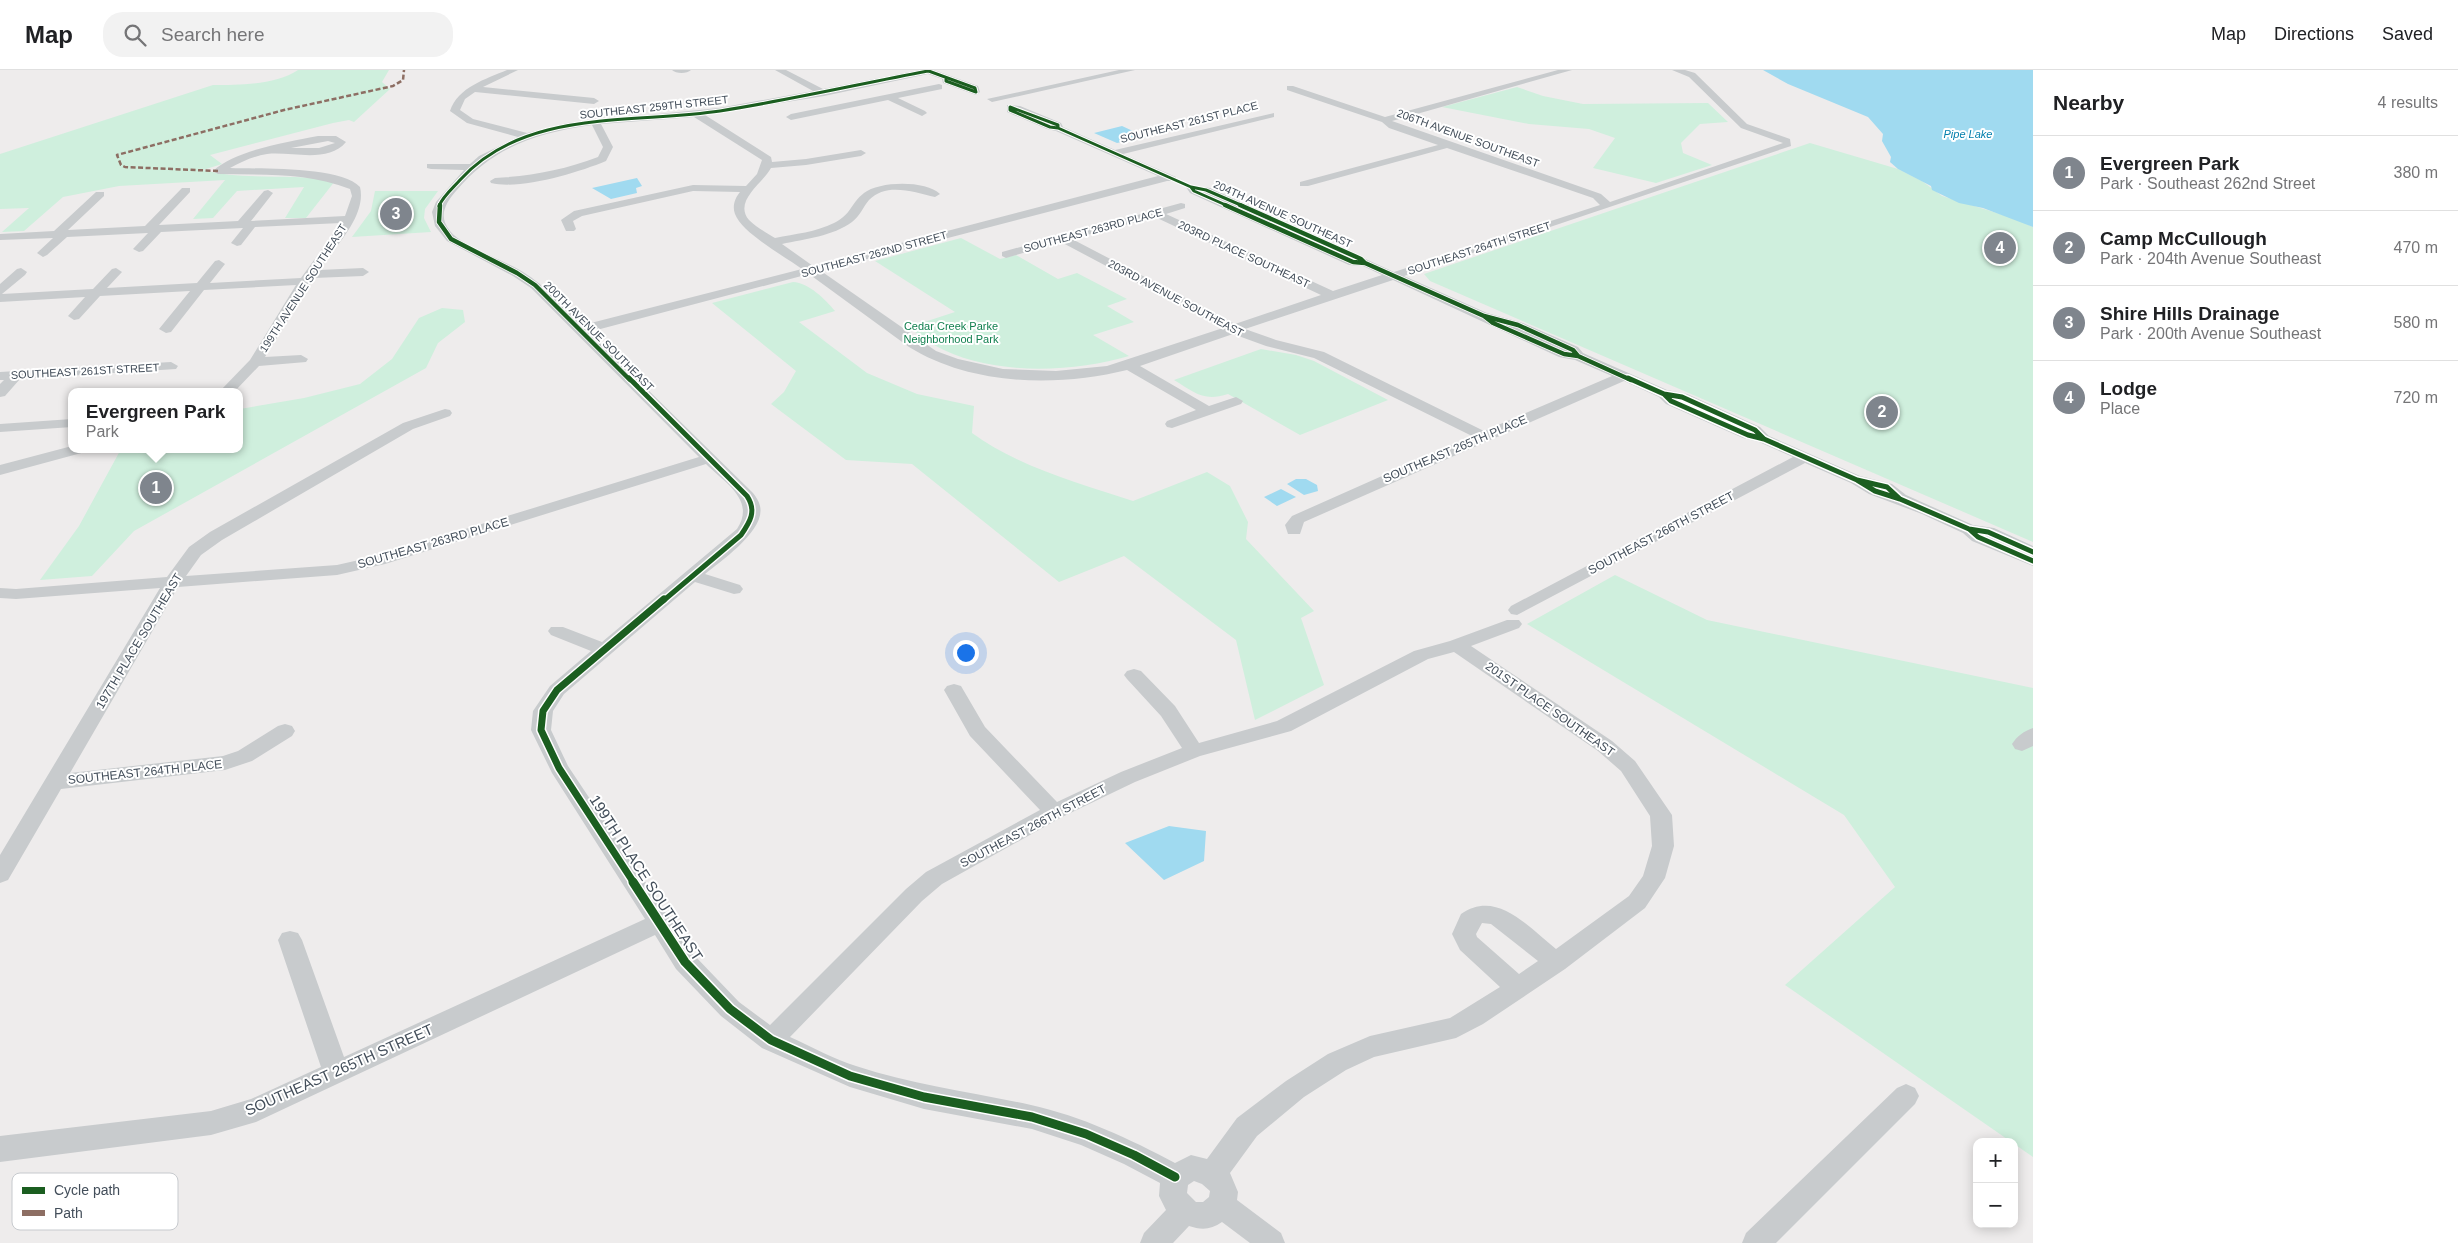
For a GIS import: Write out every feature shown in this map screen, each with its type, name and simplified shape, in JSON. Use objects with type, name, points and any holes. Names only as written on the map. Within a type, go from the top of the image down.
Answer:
[{"type":"street","points":[[514,70],[463,96],[455,104],[455,111],[461,116],[479,124],[530,137]]},
{"type":"street","points":[[676,70],[687,70]]},
{"type":"street","points":[[778,70],[848,105]]},
{"type":"street","name":"SOUTHEAST 259TH STREET","points":[[530,137],[595,122],[696,114],[927,70]]},
{"type":"street","name":"204TH AVENUE SOUTHEAST","points":[[927,70],[946,79],[946,81],[1058,125],[1058,128],[1191,187],[1215,194],[1361,259],[1365,264],[1484,316],[1499,318],[1573,350],[1578,356],[1664,394],[1682,397],[1755,430],[1764,439],[1857,480],[1875,482],[1895,491],[1900,499],[1968,529],[1978,537],[2033,561]]},
{"type":"street","points":[[992,99],[1131,70]]},
{"type":"street","points":[[1541,70],[1554,74]]},
{"type":"street","points":[[1385,120],[1568,70]]},
{"type":"street","name":"SOUTHEAST 264TH STREET","points":[[812,270],[929,353],[960,364],[1009,373],[1066,375],[1101,371],[1129,365],[1332,295],[1494,244],[1788,144],[1785,139],[1744,126],[1692,75],[1676,70]]},
{"type":"street","points":[[791,117],[939,87]]},
{"type":"street","name":"206TH AVENUE SOUTHEAST","points":[[1290,88],[1385,120],[1392,126],[1596,196],[1607,205]]},
{"type":"street","points":[[474,89],[594,100]]},
{"type":"street","points":[[889,97],[922,113]]},
{"type":"street","points":[[696,114],[767,159],[768,165],[741,199],[738,208],[740,215],[745,222],[812,270]]},
{"type":"street","name":"SOUTHEAST 261ST PLACE","points":[[1113,153],[1271,115]]},
{"type":"street","points":[[495,181],[525,180],[558,175],[602,159],[608,147],[595,122]]},
{"type":"street","name":"200TH AVENUE SOUTHEAST","points":[[530,137],[492,153],[472,167],[438,208],[437,219],[444,232],[451,239],[525,278],[580,330],[751,502],[753,508],[752,518]]},
{"type":"street","points":[[324,138],[334,138],[341,142],[333,148],[320,151],[269,151],[324,138]]},
{"type":"street","points":[[1304,184],[1448,145]]},
{"type":"street","name":"199TH AVENUE SOUTHEAST","points":[[230,388],[255,362],[308,278],[349,219],[358,196],[355,187],[344,181],[315,175],[218,171],[246,158],[269,151]]},
{"type":"street","points":[[768,165],[806,162],[861,153]]},
{"type":"street","points":[[431,166],[472,167]]},
{"type":"street","name":"SOUTHEAST 262ND STREET","points":[[580,330],[1168,177]]},
{"type":"street","points":[[773,242],[840,224],[856,213],[865,198],[876,191],[894,187],[910,187],[935,194]]},
{"type":"street","points":[[570,228],[567,220],[569,216],[692,188],[750,189]]},
{"type":"street","points":[[139,249],[153,229],[186,190]]},
{"type":"street","points":[[237,243],[247,224],[268,193]]},
{"type":"street","points":[[43,253],[100,194]]},
{"type":"street","name":"SOUTHEAST 263RD PLACE","points":[[1006,254],[1181,206]]},
{"type":"street","name":"203RD PLACE SOUTHEAST","points":[[1156,213],[1332,295]]},
{"type":"street","points":[[0,237],[349,219]]},
{"type":"street","name":"203RD AVENUE SOUTHEAST","points":[[1063,239],[1252,338],[1308,352],[1335,362],[1483,436]]},
{"type":"street","points":[[166,329],[218,264]]},
{"type":"street","points":[[0,291],[21,272]]},
{"type":"street","points":[[74,316],[116,272]]},
{"type":"street","points":[[0,298],[200,287],[364,272]]},
{"type":"street","points":[[255,362],[301,359]]},
{"type":"street","points":[[1129,365],[1207,411]]},
{"type":"street","name":"SOUTHEAST 261ST STREET","points":[[0,376],[171,366]]},
{"type":"street","points":[[0,393],[16,375]]},
{"type":"street","name":"SOUTHEAST 265TH PLACE","points":[[1294,530],[1293,525],[1298,519],[1483,436],[1624,376]]},
{"type":"street","points":[[1172,424],[1236,400]]},
{"type":"street","name":"197TH PLACE SOUTHEAST","points":[[1,870],[56,782],[172,583],[195,552],[216,536],[408,426],[445,413]]},
{"type":"street","points":[[0,428],[68,423]]},
{"type":"street","points":[[0,470],[68,452]]},
{"type":"street","name":"SOUTHEAST 266TH STREET","points":[[771,1040],[921,889],[940,875],[1054,812],[1128,777],[1194,751],[1284,726],[1421,655],[1457,645],[1515,617],[1805,457]]},
{"type":"street","name":"SOUTHEAST 263RD PLACE","points":[[0,593],[172,583],[337,570],[385,559],[707,459]]},
{"type":"street","name":"199TH PLACE SOUTHEAST","points":[[752,518],[741,535],[557,690],[543,711],[541,730],[559,768],[658,923],[685,962],[704,985],[730,1009],[771,1040],[850,1076],[880,1086],[924,1098],[1032,1116],[1086,1134],[1134,1155],[1175,1178]]},
{"type":"street","name":"204TH AVENUE SOUTHEAST","points":[[1968,529],[1988,532],[2033,552]]},
{"type":"street","points":[[693,576],[734,589]]},
{"type":"street","points":[[556,631],[603,650]]},
{"type":"street","name":"201ST PLACE SOUTHEAST","points":[[1457,645],[1605,746],[1628,766],[1646,790],[1661,815],[1663,846],[1654,878],[1637,902],[1556,962]]},
{"type":"street","points":[[1134,675],[1168,711],[1194,751]]},
{"type":"street","points":[[954,690],[977,730],[1054,812]]},
{"type":"street","name":"SOUTHEAST 264TH PLACE","points":[[56,782],[225,763],[245,756],[285,731]]},
{"type":"street","points":[[1214,1174],[1247,1127],[1295,1089],[1337,1062],[1370,1047],[1456,1027],[1518,988],[1556,962],[1496,915],[1478,914],[1469,920],[1464,934],[1468,943],[1518,988]]},
{"type":"street","name":"SOUTHEAST 265TH STREET","points":[[0,1149],[211,1124],[256,1110],[658,923]]},
{"type":"street","points":[[290,940],[336,1072]]},
{"type":"street","points":[[1756,1243],[1906,1096]]},
{"type":"street","points":[[1190,1168],[1200,1168],[1214,1174],[1223,1187],[1224,1197],[1221,1205],[1214,1212],[1205,1216],[1195,1216],[1177,1205],[1173,1196],[1172,1186],[1175,1178],[1182,1171],[1190,1168]]},
{"type":"street","points":[[1221,1205],[1254,1228],[1271,1243]]},
{"type":"street","points":[[1154,1243],[1184,1211]]},
{"type":"green space","points":[[298,70],[389,70],[382,82],[390,89],[354,122],[349,120],[333,123],[210,155],[222,164],[203,170],[235,175],[302,177],[335,181],[306,218],[285,218],[304,187],[237,191],[213,218],[193,219],[225,180],[119,186],[63,197],[24,231],[2,232],[29,208],[0,209],[0,154],[213,85],[268,81],[279,79]]},
{"type":"green space","points":[[1517,87],[1543,96],[1583,104],[1708,103],[1728,122],[1700,124],[1681,143],[1683,153],[1712,165],[1656,183],[1593,168],[1615,138],[1589,129],[1529,124],[1442,107]]},
{"type":"green space","points":[[1810,143],[1898,169],[1922,181],[1942,196],[2013,218],[2033,227],[2033,542],[1430,281],[1424,274]]},
{"type":"green space","points":[[375,191],[438,191],[425,209],[424,218],[431,232],[352,237],[371,211]]},
{"type":"green space","name":"Cedar Creek Parke Neighborhood Park","points":[[961,238],[1000,259],[1016,255],[1058,279],[1077,273],[1127,299],[1107,306],[1134,322],[1093,335],[1129,356],[1082,366],[1056,368],[1005,367],[956,355],[927,341],[909,327],[955,312],[875,261]]},
{"type":"green space","points":[[793,282],[811,288],[835,311],[799,322],[867,373],[917,394],[974,406],[972,433],[990,445],[1029,465],[1070,481],[1133,501],[1207,472],[1230,486],[1248,522],[1246,539],[1314,611],[1301,618],[1324,685],[1255,720],[1236,640],[1124,556],[1059,582],[912,464],[846,460],[771,404],[784,392],[796,371],[712,303]]},
{"type":"green space","points":[[442,308],[463,310],[465,322],[438,343],[426,368],[134,531],[92,576],[40,580],[79,526],[119,453],[243,453],[243,408],[304,398],[360,384],[392,359],[419,318]]},
{"type":"green space","points":[[1261,349],[1296,355],[1314,361],[1388,400],[1300,435],[1228,394],[1212,397],[1205,396],[1193,392],[1174,380]]},
{"type":"green space","points":[[1615,575],[1707,620],[2033,688],[2033,1157],[2018,1147],[2018,1138],[2006,1138],[1785,985],[1895,887],[1844,815],[1527,624]]},
{"type":"water","name":"Pipe Lake","points":[[1763,70],[2033,70],[2033,227],[1983,208],[1959,203],[1932,190],[1931,186],[1898,169],[1890,162],[1891,157],[1882,141],[1883,134],[1868,117],[1788,84]]},
{"type":"water","points":[[1122,126],[1146,137],[1117,143],[1094,133]]},
{"type":"water","points":[[637,178],[642,186],[636,188],[637,193],[611,199],[592,188]]},
{"type":"water","points":[[1296,479],[1306,479],[1317,485],[1318,491],[1304,495],[1287,484]]},
{"type":"water","points":[[1281,489],[1296,497],[1277,506],[1264,497]]},
{"type":"water","points":[[1169,826],[1206,831],[1204,861],[1164,880],[1125,843]]},
{"type":"marked path","points":[[218,171],[125,167],[121,165],[117,155],[284,110],[393,86],[403,80],[404,70]]},
{"type":"cycle path","points":[[926,70],[975,88],[976,92],[946,81],[946,79]]},
{"type":"cycle path","points":[[928,71],[719,111],[689,115],[598,121],[538,133],[510,143],[483,158],[466,173],[441,202],[438,212],[439,222],[451,239],[517,273],[535,285],[751,501],[752,516],[741,535],[557,690],[543,711],[541,730],[559,768],[685,962],[730,1009],[771,1040],[850,1076],[924,1097],[1032,1117],[1086,1134],[1134,1155],[1175,1177]]},
{"type":"cycle path","points":[[1058,128],[1058,125],[1017,108],[1010,107],[1010,110],[1050,127],[1058,128],[1191,187]]},
{"type":"cycle path","points":[[1365,263],[1361,259],[1206,190],[1191,187],[1194,191],[1353,262],[1365,263],[1484,316]]},
{"type":"cycle path","points":[[1578,356],[1573,350],[1530,330],[1507,321],[1484,316],[1493,323],[1564,354],[1578,356],[1664,394]]},
{"type":"cycle path","points":[[1764,439],[1755,430],[1682,397],[1664,394],[1671,401],[1857,480]]},
{"type":"cycle path","points":[[1900,499],[1887,487],[1857,480],[1875,491],[1903,500],[1969,529]]},
{"type":"cycle path","points":[[2033,552],[1988,532],[1969,529],[1978,537],[2033,561]]},
{"type":"place","name":"Shire Hills Drainage","points":[[396,214]]},
{"type":"place","name":"Lodge","points":[[2000,248]]},
{"type":"place","name":"Camp McCullough","points":[[1882,412]]},
{"type":"place","name":"Evergreen Park","points":[[156,488]]}]
